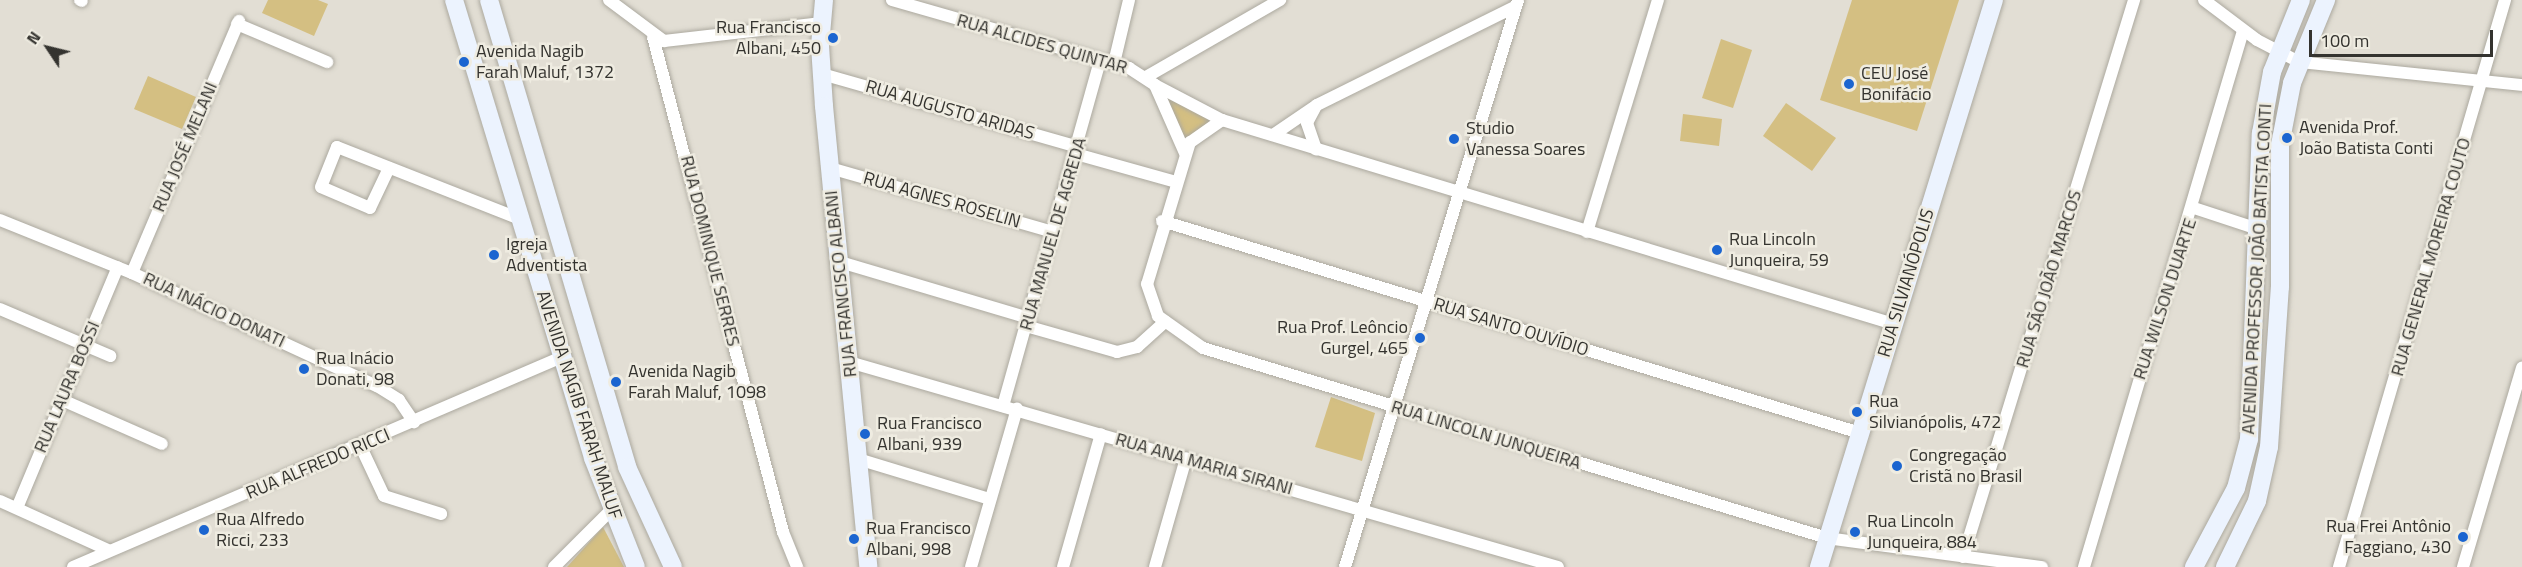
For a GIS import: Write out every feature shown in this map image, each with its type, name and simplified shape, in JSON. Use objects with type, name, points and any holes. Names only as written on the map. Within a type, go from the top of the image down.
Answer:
[{"type":"main road","name":"AVENIDA NAGIB FARAH MALUF","points":[[454,0],[610,511],[636,567]]},
{"type":"main road","name":"AVENIDA NAGIB FARAH MALUF","points":[[489,0],[639,499],[673,567]]},
{"type":"main road","name":"RUA FRANCISCO ALBANI","points":[[824,0],[822,74],[868,567]]},
{"type":"main road","name":"RUA SILVIANÓPOLIS","points":[[1819,567],[1994,0]]},
{"type":"main road","name":"AVENIDA PROFESSOR JOÃO BATISTA CONTI","points":[[2194,567],[2233,496],[2249,439],[2261,133],[2278,53],[2301,0]]},
{"type":"main road","name":"AVENIDA PROFESSOR JOÃO BATISTA CONTI","points":[[2224,567],[2257,501],[2270,447],[2280,286],[2280,144],[2299,62],[2326,0]]},
{"type":"main road","points":[[562,357],[584,350],[598,368]]},
{"type":"street","points":[[609,0],[653,37],[822,23]]},
{"type":"street","name":"RUA ALCIDES QUINTAR","points":[[892,0],[1114,63],[1218,118]]},
{"type":"street","points":[[1114,63],[1129,0]]},
{"type":"street","points":[[1185,153],[1150,81],[1280,0]]},
{"type":"street","points":[[1587,232],[1658,0]]},
{"type":"street","name":"RUA SÃO JOÃO MARCOS","points":[[1963,557],[2133,0]]},
{"type":"street","points":[[2204,0],[2243,31],[2278,53],[2299,62],[2522,85]]},
{"type":"street","name":"RUA GENERAL MOREIRA COUTO","points":[[2339,567],[2505,0]]},
{"type":"street","points":[[1273,135],[1317,105],[1517,3]]},
{"type":"street","points":[[1346,567],[1457,191],[1517,3]]},
{"type":"street","name":"RUA JOSÉ MELANI","points":[[132,273],[165,201],[238,23],[327,62]]},
{"type":"street","name":"RUA WILSON DUARTE","points":[[2084,567],[2194,208],[2243,31]]},
{"type":"street","name":"RUA DOMINIQUE SERRES","points":[[653,37],[783,532],[797,567]]},
{"type":"street","name":"RUA MANUEL DE AGREDA","points":[[1002,406],[1077,150],[1100,60]]},
{"type":"street","name":"RUA AUGUSTO ARIDAS","points":[[822,74],[1176,182]]},
{"type":"street","points":[[1316,149],[1307,123],[1317,105]]},
{"type":"street","points":[[840,262],[1117,352],[1137,346],[1165,322],[1147,284],[1162,221],[1185,153],[1197,134],[1218,118],[1894,324]]},
{"type":"street","points":[[389,168],[370,208],[321,187],[334,147],[389,168],[414,174],[520,219]]},
{"type":"street","name":"RUA AGNES ROSELIN","points":[[830,168],[1053,232]]},
{"type":"street","points":[[2194,208],[2258,229]]},
{"type":"street","name":"RUA INÁCIO DONATI","points":[[0,219],[132,273],[377,386],[399,400],[414,422]]},
{"type":"street","name":"RUA SANTO OUVÍDIO","points":[[1162,221],[1860,433]]},
{"type":"street","name":"RUA LAURA BOSSI","points":[[17,508],[118,267]]},
{"type":"street","points":[[0,309],[110,356]]},
{"type":"street","name":"RUA LINCOLN JUNQUEIRA","points":[[1165,322],[1203,348],[1827,538],[2042,567]]},
{"type":"street","name":"RUA ALFREDO RICCI","points":[[73,567],[108,550],[360,445],[562,357]]},
{"type":"street","name":"RUA ANA MARIA SIRANI","points":[[849,362],[1558,567]]},
{"type":"street","points":[[2463,567],[2522,368]]},
{"type":"street","points":[[62,400],[162,444]]},
{"type":"street","points":[[971,567],[1017,409]]},
{"type":"street","points":[[1063,567],[1101,434]]},
{"type":"street","points":[[360,445],[384,496],[441,514]]},
{"type":"street","points":[[1155,567],[1186,458]]},
{"type":"street","points":[[858,459],[990,499]]},
{"type":"street","points":[[0,501],[108,550]]},
{"type":"street","points":[[554,567],[610,511]]},
{"type":"shaded area","points":[[268,0],[318,0],[328,4],[314,36],[262,13]]},
{"type":"shaded area","points":[[1852,0],[1959,0],[1917,131],[1820,100]]},
{"type":"shaded area","points":[[1721,39],[1752,50],[1733,108],[1702,98]]},
{"type":"shaded area","points":[[148,76],[196,97],[182,129],[134,109]]},
{"type":"shaded area","points":[[1167,98],[1185,106],[1218,119],[1185,147]]},
{"type":"shaded area","points":[[1786,103],[1836,138],[1812,171],[1763,136]]},
{"type":"shaded area","points":[[1683,114],[1722,119],[1719,146],[1680,141]]},
{"type":"shaded area","points":[[1331,397],[1375,413],[1362,461],[1315,447]]},
{"type":"shaded area","points":[[603,527],[624,567],[567,567]]},
{"type":"place","name":"Rua Francisco Albani, 450","points":[[833,38]]},
{"type":"place","name":"Avenida Nagib Farah Maluf, 1372","points":[[464,62]]},
{"type":"place","name":"CEU José Bonifácio","points":[[1849,84]]},
{"type":"place","name":"Avenida Prof. João Batista Conti","points":[[2287,138]]},
{"type":"place","name":"Studio Vanessa Soares","points":[[1454,139]]},
{"type":"place","name":"Rua Lincoln Junqueira, 59","points":[[1717,250]]},
{"type":"place","name":"Igreja Adventista","points":[[494,255]]},
{"type":"place","name":"Rua Prof. Leôncio Gurgel, 465","points":[[1420,338]]},
{"type":"place","name":"Rua Inácio Donati, 98","points":[[304,369]]},
{"type":"place","name":"Avenida Nagib Farah Maluf, 1098","points":[[616,382]]},
{"type":"place","name":"Rua Silvianópolis, 472","points":[[1857,412]]},
{"type":"place","name":"Rua Francisco Albani, 939","points":[[865,434]]},
{"type":"place","name":"Congregação Cristã no Brasil","points":[[1897,466]]},
{"type":"place","name":"Rua Alfredo Ricci, 233","points":[[204,530]]},
{"type":"place","name":"Rua Lincoln Junqueira, 884","points":[[1855,532]]},
{"type":"place","name":"Rua Frei Antônio Faggiano, 430","points":[[2463,537]]},
{"type":"place","name":"Rua Francisco Albani, 998","points":[[854,539]]}]
